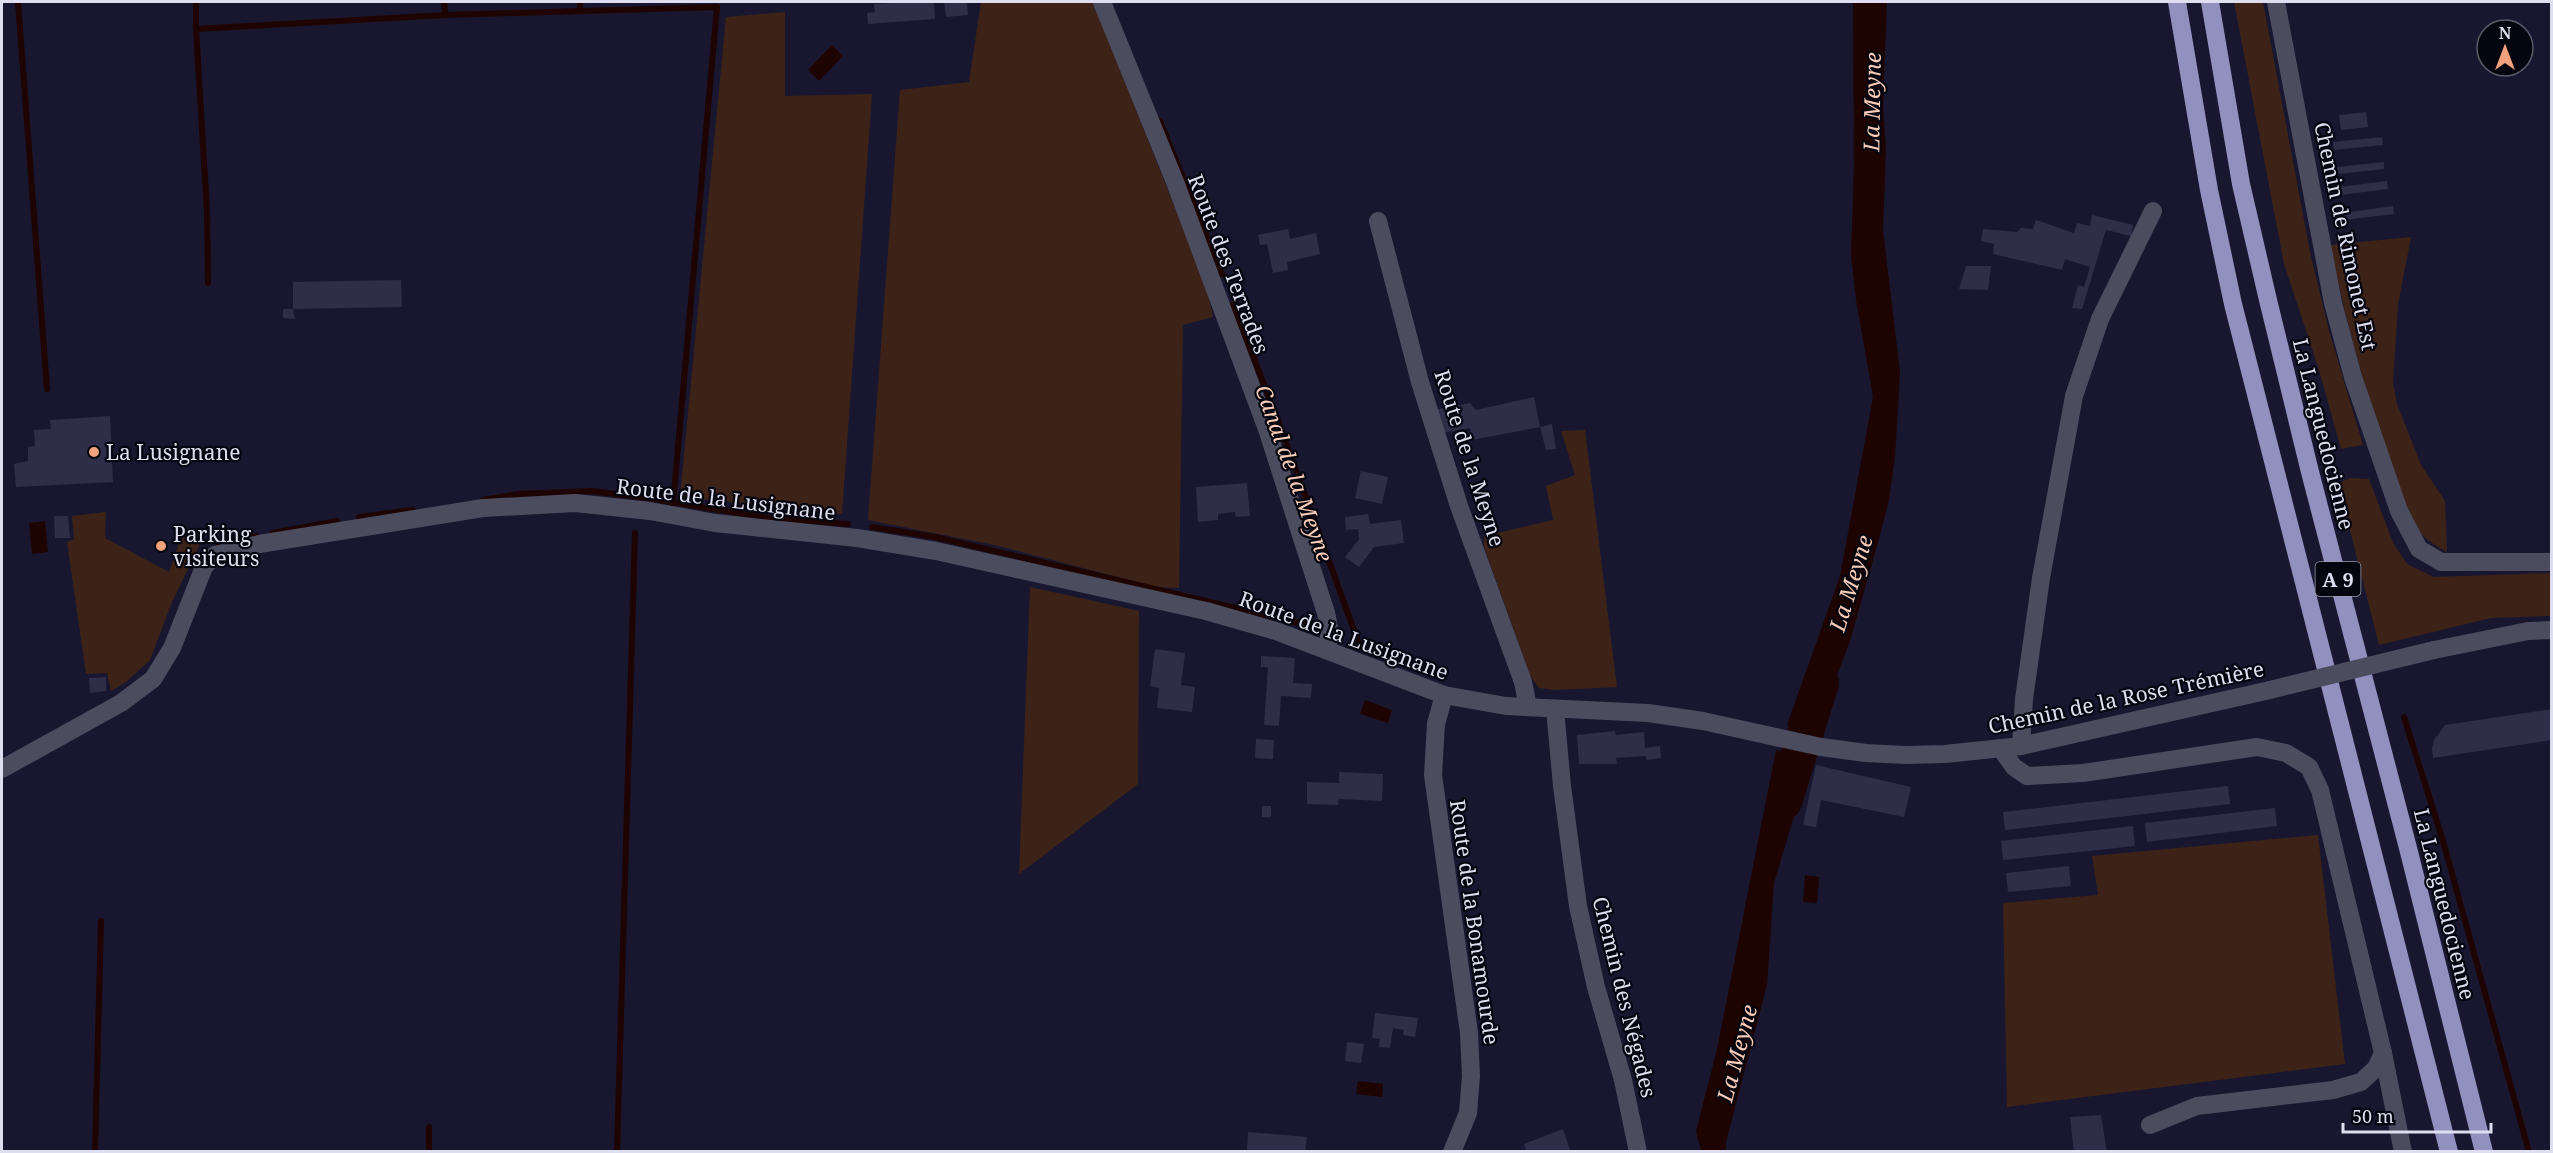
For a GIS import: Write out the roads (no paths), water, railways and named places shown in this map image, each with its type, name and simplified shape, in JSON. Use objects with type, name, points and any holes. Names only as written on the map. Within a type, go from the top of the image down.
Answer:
[{"type":"highway","name":"A 9","points":[[2177,2],[2209,190],[2233,304],[2449,1152]]},
{"type":"highway","name":"La Languedocienne","points":[[2210,2],[2241,184],[2268,300],[2484,1152]]},
{"type":"street","name":"Route des Terrades","points":[[1102,2],[1175,182],[1267,429],[1326,614],[1330,641],[1325,649]]},
{"type":"street","name":"Chemin de Rimonet Est","points":[[2276,2],[2333,303],[2353,377],[2399,511],[2419,549],[2441,562],[2552,562]]},
{"type":"street","points":[[2020,746],[2024,699],[2041,578],[2074,396],[2100,319],[2153,211]]},
{"type":"street","name":"Route de la Meyne","points":[[1378,221],[1420,382],[1460,506],[1523,682],[1528,707]]},
{"type":"street","name":"Route de la Lusignane","points":[[2,769],[121,704],[153,679],[172,648],[204,567],[215,555],[259,544],[483,508],[575,503],[650,511],[716,523],[902,545],[1206,611],[1276,631],[1444,695],[1467,701],[1528,707]]},
{"type":"street","name":"Chemin de la Rose Trémière","points":[[1528,707],[1648,713],[1703,721],[1821,747],[1866,753],[1906,754],[2001,749],[2270,690],[2434,650],[2528,631],[2552,630]]},
{"type":"street","name":"Route de la Bonamourde","points":[[1444,695],[1436,724],[1433,775],[1469,1033],[1471,1076],[1468,1113],[1452,1152]]},
{"type":"street","name":"Chemin des Négades","points":[[1555,709],[1562,786],[1578,906],[1596,987],[1623,1080],[1638,1152]]},
{"type":"street","points":[[2001,749],[2014,767],[2027,776],[2083,773],[2257,747],[2286,753],[2309,767],[2320,790],[2383,1053],[2403,1152]]},
{"type":"street","points":[[2150,1125],[2197,1106],[2333,1090],[2361,1082],[2376,1068],[2383,1053]]},
{"type":"water","points":[[1853,2],[1887,2],[1883,105],[1886,150],[1883,230],[1900,372],[1895,457],[1889,500],[1850,641],[1819,732],[1787,725],[1840,576],[1873,397],[1856,300],[1851,255],[1854,167]]},
{"type":"water","points":[[832,45],[843,56],[819,81],[808,70]]},
{"type":"water","points":[[45,521],[48,552],[32,554],[29,523]]},
{"type":"water","points":[[1365,700],[1392,710],[1388,723],[1360,714]]},
{"type":"water","points":[[1776,750],[1812,756],[1774,883],[1767,985],[1726,1142],[1726,1151],[1701,1151],[1696,1131],[1717,1049]]},
{"type":"water","points":[[1805,875],[1819,877],[1817,903],[1803,902]]},
{"type":"water","points":[[1358,1081],[1383,1084],[1382,1097],[1356,1094]]},
{"type":"waterway","points":[[18,2],[47,389]]},
{"type":"waterway","points":[[196,2],[196,29]]},
{"type":"waterway","points":[[444,2],[445,15]]},
{"type":"waterway","points":[[580,2],[580,11]]},
{"type":"waterway","points":[[208,283],[207,211],[196,29],[445,15],[717,7],[673,504]]},
{"type":"waterway","name":"Canal de la Meyne","points":[[1160,121],[1222,274]]},
{"type":"waterway","name":"Canal de la Meyne","points":[[1233,305],[1276,415],[1358,641]]},
{"type":"waterway","points":[[483,500],[518,494],[591,491],[773,519],[848,524]]},
{"type":"waterway","points":[[359,517],[413,510]]},
{"type":"waterway","points":[[273,533],[337,521]]},
{"type":"waterway","points":[[872,527],[935,537],[1312,626]]},
{"type":"waterway","points":[[617,1152],[635,533]]},
{"type":"waterway","points":[[218,543],[257,536]]},
{"type":"waterway","name":"La Meyne","points":[[1784,802],[1821,683]]},
{"type":"waterway","points":[[2404,717],[2443,841],[2529,1152]]},
{"type":"waterway","points":[[95,1152],[101,921]]},
{"type":"waterway","points":[[429,1127],[429,1152]]},
{"type":"place","name":"La Lusignane","points":[[94,452]]},
{"type":"place","name":"Parking visiteurs","points":[[161,546]]}]
